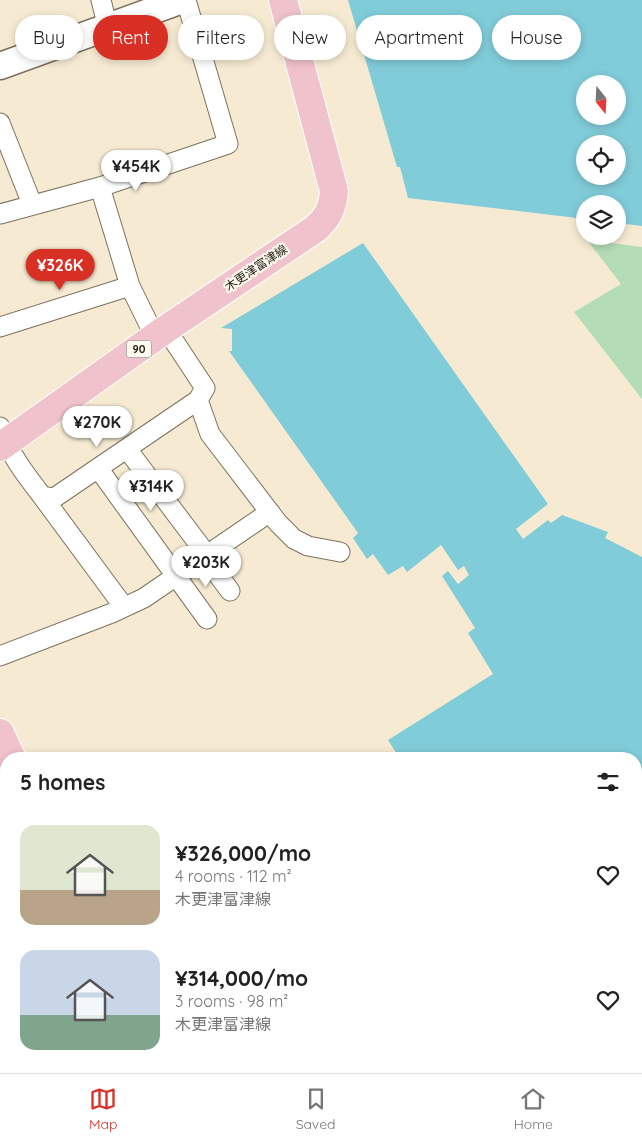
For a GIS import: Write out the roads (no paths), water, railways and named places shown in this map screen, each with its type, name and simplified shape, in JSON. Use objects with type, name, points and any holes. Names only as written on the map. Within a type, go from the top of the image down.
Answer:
[{"type":"main road","name":"木更津富津線","points":[[2,440],[315,228],[327,217],[332,208],[334,191],[283,0]]},
{"type":"main road","points":[[0,733],[9,752]]},
{"type":"street","points":[[101,0],[105,15]]},
{"type":"street","points":[[0,214],[100,187],[228,144],[184,0],[143,15]]},
{"type":"street","points":[[0,66],[93,33]]},
{"type":"street","points":[[0,123],[32,204]]},
{"type":"street","points":[[42,496],[54,498],[198,400],[205,388],[160,333],[130,286],[100,187]]},
{"type":"street","points":[[0,327],[130,286]]},
{"type":"street","points":[[198,400],[210,434],[278,523],[294,539],[308,546],[340,552]]},
{"type":"street","points":[[2,440],[124,607]]},
{"type":"street","points":[[127,449],[230,591]]},
{"type":"street","points":[[98,468],[207,619]]},
{"type":"street","points":[[0,656],[144,598],[270,512]]},
{"type":"water","points":[[348,0],[642,0],[642,226],[626,224],[626,195],[576,195],[576,218],[408,198],[400,167],[397,167],[366,60],[482,60],[482,15],[356,15],[356,27]]},
{"type":"water","points":[[363,243],[548,504],[516,529],[523,539],[548,520],[551,523],[562,515],[608,532],[605,538],[642,557],[642,752],[396,752],[388,740],[493,674],[468,633],[475,628],[442,576],[448,571],[458,584],[469,575],[464,566],[458,570],[441,545],[407,572],[403,566],[388,575],[373,554],[367,559],[353,538],[358,533],[229,351],[232,351],[232,329],[221,328]]}]
